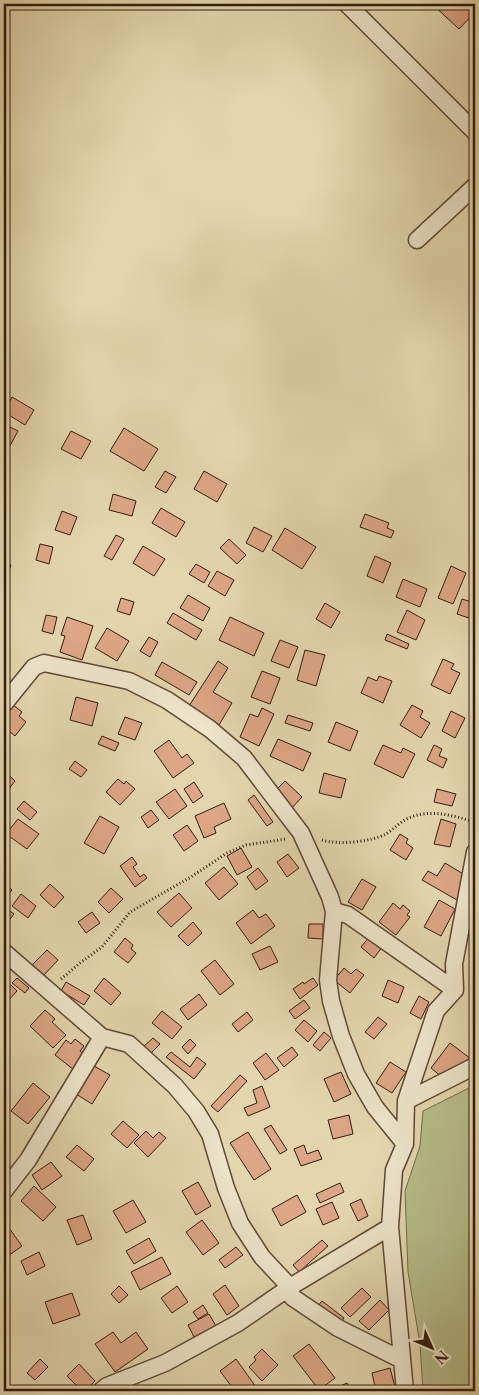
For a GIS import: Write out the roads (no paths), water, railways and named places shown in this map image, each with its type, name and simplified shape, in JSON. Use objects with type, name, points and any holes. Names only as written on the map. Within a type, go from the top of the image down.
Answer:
[{"type":"street","points":[[347,4],[475,132]]},
{"type":"street","points":[[417,240],[475,186]]},
{"type":"street","points":[[4,704],[34,667],[44,663],[129,681],[167,700],[203,724],[244,758],[301,833],[330,897],[334,911],[328,980],[331,1001],[341,1036],[356,1074],[375,1107],[405,1144]]},
{"type":"street","points":[[405,1391],[390,1227],[394,1170],[405,1144],[406,1101],[436,1011],[455,990],[454,964],[475,852]]},
{"type":"street","points":[[334,911],[348,915],[455,990]]},
{"type":"street","points":[[4,952],[102,1037],[129,1044],[175,1086],[196,1111],[210,1134],[226,1188],[240,1223],[262,1257],[290,1287],[292,1297],[338,1328],[402,1360]]},
{"type":"street","points":[[4,1191],[28,1160],[102,1037]]},
{"type":"street","points":[[406,1101],[475,1066]]},
{"type":"street","points":[[101,1391],[106,1386],[165,1363],[238,1323],[290,1287],[390,1227]]}]
